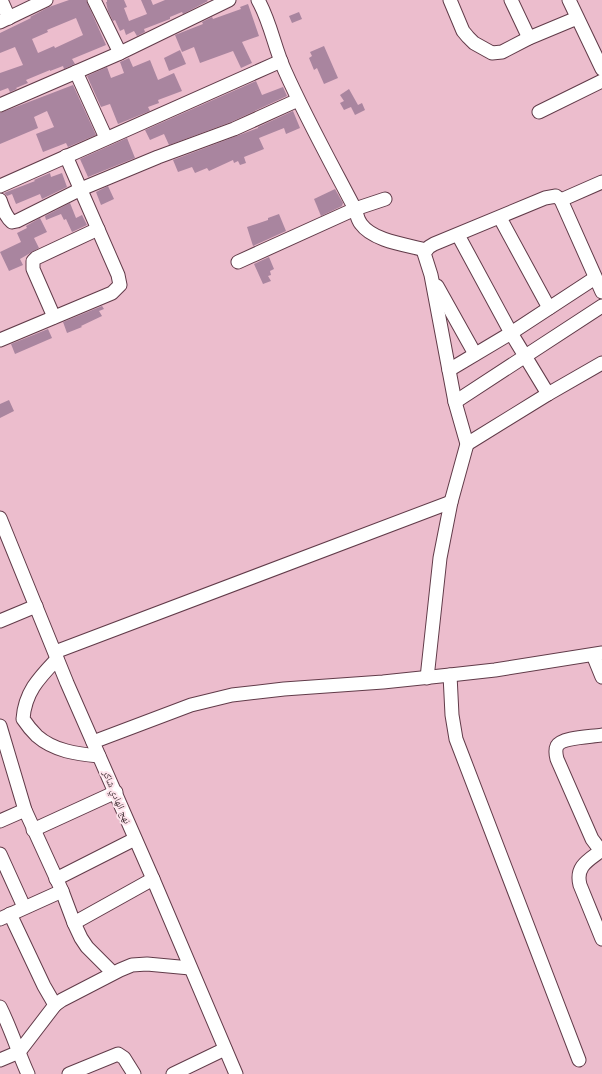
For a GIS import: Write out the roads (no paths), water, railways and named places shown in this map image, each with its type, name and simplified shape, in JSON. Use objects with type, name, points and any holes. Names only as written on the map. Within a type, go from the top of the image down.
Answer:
[{"type":"street","points":[[1,0],[5,20],[46,0]]},
{"type":"street","points":[[94,0],[120,53]]},
{"type":"street","points":[[0,105],[120,53],[229,0]]},
{"type":"street","points":[[258,0],[270,24],[280,61],[298,100],[355,209],[360,223],[380,238],[426,250]]},
{"type":"street","points":[[512,0],[529,38]]},
{"type":"street","points":[[568,0],[602,69]]},
{"type":"street","points":[[454,1],[463,31],[474,43],[492,53],[502,52],[529,38],[576,18]]},
{"type":"street","points":[[0,186],[280,61]]},
{"type":"street","points":[[76,72],[106,138]]},
{"type":"street","points":[[539,112],[602,81]]},
{"type":"street","points":[[0,200],[7,217],[14,222],[81,189],[158,157],[234,129],[298,100]]},
{"type":"street","points":[[0,340],[112,293],[120,285],[118,275],[66,156]]},
{"type":"street","points":[[561,200],[602,182]]},
{"type":"street","points":[[475,354],[431,275],[424,257],[426,250],[434,244],[551,196],[558,197],[561,200],[602,292]]},
{"type":"street","points":[[238,262],[355,209],[385,199]]},
{"type":"street","points":[[500,218],[549,308]]},
{"type":"street","points":[[54,317],[33,269],[33,261],[36,258],[98,229]]},
{"type":"street","points":[[458,235],[511,333],[548,394]]},
{"type":"street","points":[[427,678],[437,579],[451,502],[467,444],[455,402],[431,275]]},
{"type":"street","points":[[450,370],[511,333],[595,278]]},
{"type":"street","points":[[455,402],[602,306]]},
{"type":"street","points":[[467,444],[602,362]]},
{"type":"street","points":[[99,756],[68,751],[51,745],[37,736],[23,719],[24,707],[27,698],[56,655],[451,502]]},
{"type":"street","name":"نهج الهادي شاكر","points":[[0,518],[56,655],[236,1074]]},
{"type":"street","points":[[0,621],[36,606]]},
{"type":"street","points":[[93,742],[191,705],[220,697],[284,689],[427,678],[494,670],[598,654],[602,678]]},
{"type":"street","points":[[450,675],[452,715],[456,739],[579,1060]]},
{"type":"street","points":[[0,723],[23,719]]},
{"type":"street","points":[[0,726],[25,810],[62,891],[74,923],[87,947],[114,973]]},
{"type":"street","points":[[602,735],[565,740],[557,746],[556,751],[557,759],[592,839],[602,850],[581,868],[579,876],[580,885],[602,939]]},
{"type":"street","points":[[33,830],[116,792]]},
{"type":"street","points":[[0,821],[25,810]]},
{"type":"street","points":[[56,879],[135,839]]},
{"type":"street","points":[[0,854],[24,907]]},
{"type":"street","points":[[74,923],[153,879]]},
{"type":"street","points":[[55,1004],[5,916],[62,891]]},
{"type":"street","points":[[0,1060],[18,1052],[55,1004],[120,970],[143,964],[190,968]]},
{"type":"street","points":[[0,1008],[10,1026],[18,1052],[28,1074]]},
{"type":"street","points":[[173,1074],[225,1049]]},
{"type":"street","points":[[69,1074],[118,1054],[124,1058],[134,1074]]}]
